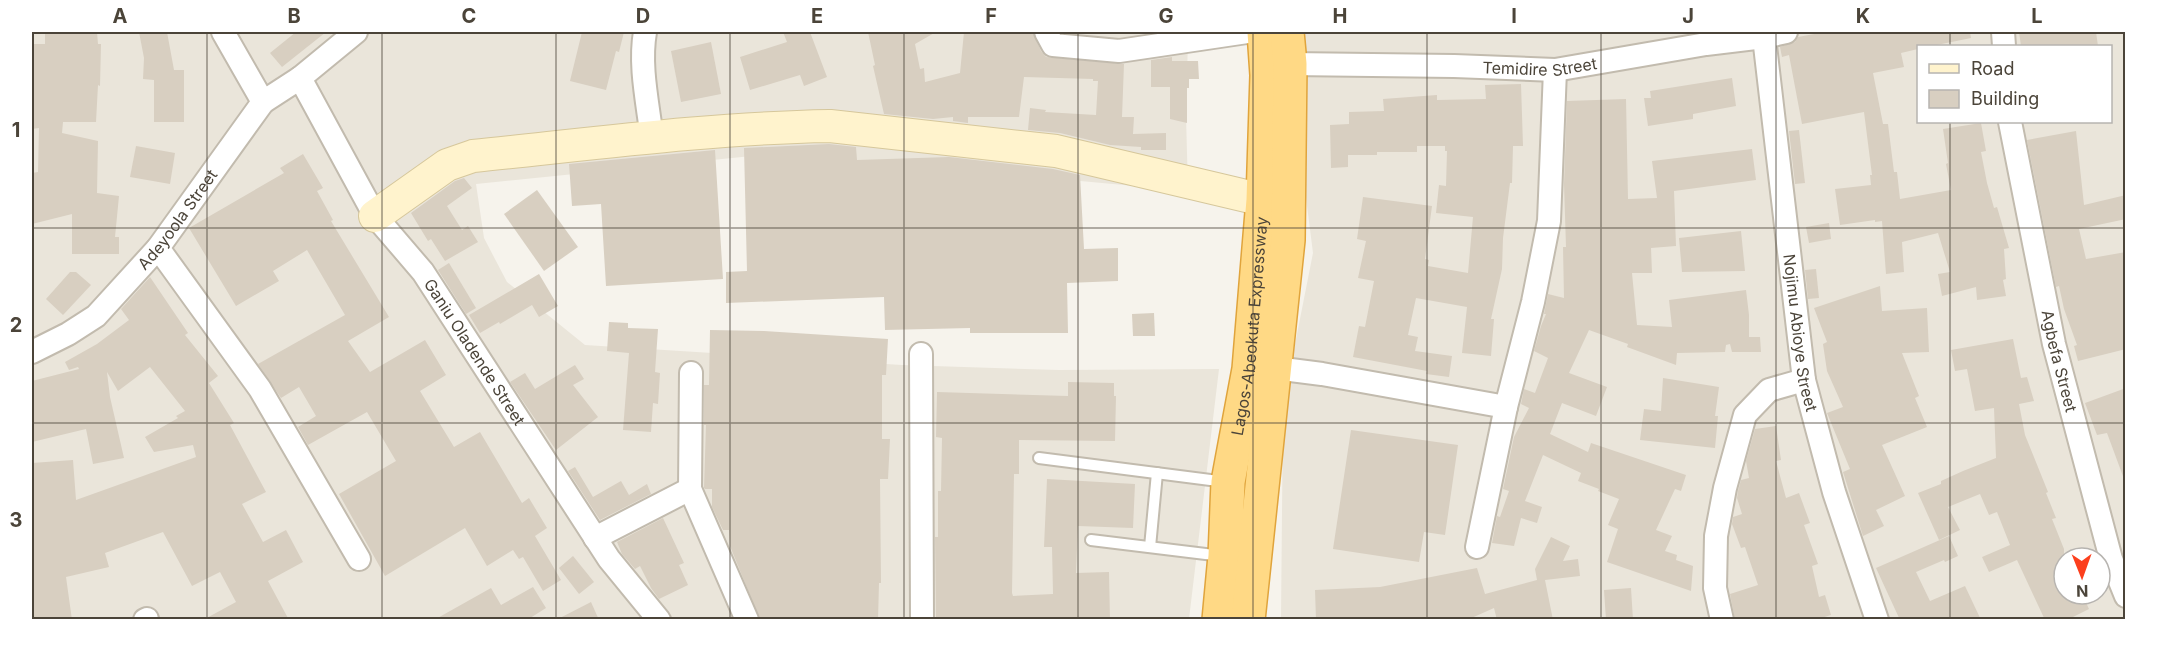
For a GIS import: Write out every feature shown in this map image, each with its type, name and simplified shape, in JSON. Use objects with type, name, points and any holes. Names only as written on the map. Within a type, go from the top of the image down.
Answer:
[{"type":"highway","name":"Lagos-Abeokuta Expressway","points":[[1218,620],[1225,556],[1228,482],[1249,369],[1263,200],[1267,75],[1264,32]]},
{"type":"highway","name":"Lagos-Abeokuta Expressway","points":[[1248,620],[1288,240],[1290,64],[1287,32]]},
{"type":"main road","points":[[375,216],[447,165],[473,156],[652,139],[830,126],[1056,152],[1263,200]]},
{"type":"street","points":[[223,32],[263,102],[300,78],[356,32]]},
{"type":"street","points":[[645,32],[644,72],[652,139]]},
{"type":"street","points":[[1046,32],[1053,45],[1119,51],[1247,32]]},
{"type":"street","name":"Temidire Street","points":[[1290,64],[1555,70],[1703,38],[1775,34]]},
{"type":"street","name":"Nojimu Abioye Street","points":[[1775,34],[1804,380],[1834,492],[1876,620]]},
{"type":"street","points":[[1477,547],[1506,407],[1533,302],[1549,221],[1555,70]]},
{"type":"street","name":"Ganiu Oladende Street","points":[[300,78],[375,216],[423,272],[609,559],[659,620]]},
{"type":"street","name":"Adeyoola Street","points":[[32,352],[68,334],[96,316],[158,248],[263,102]]},
{"type":"street","name":"Agbefa Street","points":[[2010,123],[2054,344],[2111,559],[2126,596]]},
{"type":"street","points":[[158,248],[260,389],[359,560]]},
{"type":"street","points":[[921,354],[922,620]]},
{"type":"street","points":[[1275,368],[1322,374],[1506,407]]},
{"type":"street","points":[[691,373],[690,489],[747,620]]},
{"type":"street","points":[[1722,620],[1715,588],[1716,536],[1725,488],[1745,416],[1769,390],[1804,380]]},
{"type":"street","points":[[595,538],[690,489]]},
{"type":"lane","points":[[1039,458],[1228,482]]},
{"type":"lane","points":[[1150,547],[1157,472]]},
{"type":"lane","points":[[1091,540],[1225,556]]},
{"type":"shaded area","points":[[32,32],[1186,32],[1188,39],[1186,115],[1188,191],[782,153],[476,184],[484,238],[507,282],[585,345],[902,365],[1059,370],[1219,369],[1189,619],[32,619]]},
{"type":"shaded area","points":[[1285,32],[2125,32],[2125,619],[1281,620],[1283,405],[1313,253]]},
{"type":"building","points":[[45,32],[97,32],[98,44],[101,44],[96,122],[63,122],[62,133],[98,141],[97,193],[119,196],[115,237],[119,237],[119,254],[72,254],[72,214],[32,224],[32,173],[38,172],[39,128],[32,129],[32,44],[45,44]]},
{"type":"building","points":[[139,32],[167,32],[174,70],[184,70],[184,122],[154,122],[154,80],[143,79],[144,58]]},
{"type":"building","points":[[296,32],[326,32],[282,67],[270,53]]},
{"type":"building","points":[[582,32],[624,32],[619,52],[616,51],[606,90],[570,81]]},
{"type":"building","points":[[783,32],[810,32],[827,77],[804,86],[800,75],[750,90],[740,57],[787,42]]},
{"type":"building","points":[[868,32],[936,32],[915,44],[920,69],[924,68],[925,82],[960,73],[964,32],[1033,32],[1046,57],[1124,64],[1122,117],[1134,117],[1133,134],[1166,133],[1166,150],[1141,150],[1141,147],[1110,145],[1060,133],[1028,130],[1030,108],[1046,110],[1045,112],[1096,115],[1098,81],[1093,81],[1093,79],[1024,77],[1019,117],[968,117],[968,123],[953,121],[953,117],[933,119],[884,114]]},
{"type":"building","points":[[1825,32],[1970,32],[1971,38],[1937,45],[1917,45],[1917,49],[1901,53],[1904,67],[1873,73],[1883,124],[1888,124],[1900,199],[1951,190],[1943,129],[1981,123],[1986,151],[1981,152],[1987,183],[2009,248],[2004,249],[2006,279],[2003,280],[2006,296],[1977,300],[1976,287],[1942,296],[1938,274],[1950,272],[1938,233],[1902,242],[1904,272],[1886,274],[1882,221],[1840,225],[1835,189],[1871,185],[1870,175],[1872,175],[1864,112],[1802,124],[1789,55],[1782,57],[1780,47],[1795,42],[1798,37]]},
{"type":"building","points":[[2019,32],[2096,32],[2098,45],[2021,45]]},
{"type":"building","points":[[711,42],[721,94],[681,102],[671,51]]},
{"type":"building","points":[[1172,57],[1172,61],[1198,61],[1199,79],[1189,79],[1189,88],[1187,88],[1187,123],[1170,119],[1170,87],[1151,87],[1151,60]]},
{"type":"building","points":[[1732,78],[1736,106],[1693,114],[1693,119],[1648,126],[1644,98],[1651,98],[1650,91]]},
{"type":"building","points":[[1521,84],[1523,146],[1513,146],[1512,183],[1510,183],[1503,238],[1502,269],[1491,319],[1494,319],[1491,356],[1462,353],[1467,307],[1416,298],[1408,335],[1418,337],[1415,351],[1452,356],[1449,377],[1353,357],[1359,326],[1365,327],[1374,281],[1358,278],[1366,241],[1357,239],[1363,197],[1432,206],[1425,259],[1429,260],[1428,266],[1468,273],[1473,217],[1436,213],[1439,185],[1446,186],[1447,151],[1445,151],[1445,146],[1417,146],[1417,152],[1348,155],[1348,167],[1331,168],[1330,125],[1349,124],[1349,112],[1384,111],[1383,99],[1437,95],[1437,100],[1486,99],[1485,85]]},
{"type":"building","points":[[1626,99],[1628,199],[1657,198],[1652,161],[1752,149],[1756,180],[1674,191],[1676,246],[1651,248],[1652,273],[1632,273],[1637,325],[1672,327],[1669,300],[1746,290],[1749,337],[1760,337],[1761,352],[1732,352],[1730,344],[1726,345],[1725,352],[1677,353],[1676,365],[1589,330],[1569,373],[1607,387],[1596,416],[1562,403],[1550,434],[1588,452],[1591,443],[1686,475],[1681,491],[1675,489],[1656,530],[1672,536],[1665,551],[1677,555],[1676,560],[1693,566],[1691,591],[1607,562],[1618,529],[1608,525],[1619,499],[1578,481],[1581,473],[1543,455],[1525,501],[1542,507],[1537,523],[1521,518],[1514,546],[1492,543],[1497,516],[1500,517],[1509,491],[1503,489],[1514,437],[1529,408],[1521,404],[1524,389],[1535,393],[1548,358],[1534,351],[1546,314],[1544,314],[1548,294],[1564,298],[1567,101]]},
{"type":"building","points":[[1799,130],[1805,183],[1795,184],[1789,131]]},
{"type":"building","points":[[2076,131],[2084,205],[2126,195],[2126,219],[2079,229],[2086,259],[2126,252],[2126,349],[2078,361],[2074,346],[2077,345],[2064,309],[2059,286],[2056,287],[2027,140]]},
{"type":"building","points":[[829,144],[856,147],[857,160],[949,157],[1053,169],[1080,175],[1084,249],[1118,248],[1118,281],[1067,283],[1068,333],[970,333],[970,328],[885,330],[884,297],[726,303],[726,272],[747,271],[744,148]]},
{"type":"building","points":[[136,146],[175,153],[170,184],[130,177]]},
{"type":"building","points":[[715,150],[723,279],[606,286],[601,204],[572,206],[569,164]]},
{"type":"building","points":[[303,154],[323,188],[317,191],[333,220],[331,221],[389,317],[348,341],[370,372],[425,340],[446,375],[420,391],[454,447],[480,432],[522,503],[529,498],[547,528],[535,536],[561,580],[543,591],[523,557],[519,559],[513,550],[487,566],[465,528],[385,576],[339,494],[396,461],[367,412],[308,445],[298,427],[316,416],[299,387],[281,398],[258,364],[345,315],[307,250],[273,271],[279,281],[236,306],[189,228],[284,173],[280,168]]},
{"type":"building","points":[[464,178],[472,188],[447,206],[462,230],[468,226],[478,242],[445,261],[431,239],[428,241],[411,213],[455,181]]},
{"type":"building","points":[[537,190],[578,247],[544,271],[504,214]]},
{"type":"building","points":[[1829,223],[1831,239],[1809,243],[1806,227]]},
{"type":"building","points":[[1741,231],[1745,271],[1682,272],[1679,238]]},
{"type":"building","points":[[449,263],[476,308],[466,314],[438,270]]},
{"type":"building","points":[[1816,269],[1819,298],[1808,299],[1805,270]]},
{"type":"building","points":[[70,272],[76,272],[91,285],[63,315],[46,299]]},
{"type":"building","points":[[539,274],[558,306],[539,317],[532,305],[480,333],[469,315]]},
{"type":"building","points":[[150,277],[188,333],[185,335],[218,376],[209,383],[234,423],[230,425],[266,492],[242,504],[263,542],[286,530],[303,562],[268,581],[289,620],[203,620],[236,602],[220,572],[192,586],[163,532],[105,553],[109,567],[66,577],[72,620],[32,620],[32,463],[73,460],[76,500],[196,457],[193,445],[154,452],[145,437],[178,418],[176,416],[185,411],[150,367],[118,391],[107,372],[110,397],[124,458],[93,464],[86,429],[32,442],[32,381],[79,369],[78,367],[69,370],[65,362],[97,344],[129,320],[121,309]]},
{"type":"building","points":[[1880,286],[1882,311],[1927,308],[1929,352],[1902,353],[1919,396],[1915,398],[1927,427],[1882,445],[1905,496],[1876,510],[1884,526],[1863,536],[1843,472],[1850,469],[1827,413],[1843,407],[1827,371],[1823,344],[1827,342],[1814,308]]},
{"type":"building","points":[[1154,313],[1155,336],[1133,336],[1132,314]]},
{"type":"building","points":[[609,322],[628,323],[628,328],[658,329],[655,372],[660,373],[658,404],[653,403],[651,432],[623,430],[629,353],[607,351]]},
{"type":"building","points":[[710,330],[888,339],[886,375],[882,375],[882,439],[890,439],[888,479],[880,479],[881,583],[879,583],[878,620],[760,620],[730,546],[729,530],[723,530],[712,507],[712,489],[704,488],[706,425],[704,425],[704,385],[709,385]]},
{"type":"building","points":[[2013,339],[2021,378],[2027,377],[2034,401],[2019,404],[2025,435],[2048,492],[2046,493],[2056,518],[2052,519],[2063,546],[2052,546],[2052,606],[2088,606],[2089,609],[2067,620],[2045,620],[2017,560],[1989,572],[1982,557],[2010,545],[1997,512],[1989,515],[1980,494],[1948,507],[1960,530],[1939,540],[1918,493],[1996,458],[1994,408],[1975,411],[1967,369],[1955,371],[1951,350]]},
{"type":"building","points":[[575,365],[584,379],[573,385],[598,417],[556,450],[510,382],[525,373],[535,389]]},
{"type":"building","points":[[1663,378],[1719,387],[1715,416],[1718,416],[1715,448],[1640,440],[1644,409],[1661,411]]},
{"type":"building","points":[[1068,382],[1114,383],[1115,441],[1019,440],[1019,474],[1014,474],[1012,593],[1013,596],[1053,594],[1052,547],[1044,547],[1047,479],[1135,484],[1133,528],[1078,526],[1076,573],[1109,572],[1110,620],[936,620],[935,537],[938,537],[938,491],[941,491],[942,438],[936,437],[937,392],[1068,396]]},
{"type":"building","points":[[2126,388],[2126,478],[2124,479],[2107,433],[2097,435],[2085,403]]},
{"type":"building","points":[[1776,426],[1781,460],[1776,461],[1786,498],[1799,493],[1810,523],[1804,525],[1818,564],[1812,566],[1819,597],[1825,595],[1831,615],[1815,620],[1735,620],[1730,594],[1758,585],[1745,547],[1741,548],[1732,524],[1733,517],[1742,514],[1737,498],[1738,491],[1741,480],[1749,478],[1746,461],[1755,429]]},
{"type":"building","points":[[1351,430],[1458,445],[1445,535],[1424,532],[1419,562],[1333,549]]},
{"type":"building","points":[[575,467],[593,497],[621,481],[629,495],[647,484],[651,494],[600,520],[568,471]]},
{"type":"building","points":[[663,518],[684,563],[679,565],[688,585],[659,599],[640,566],[635,569],[622,554],[617,542]]},
{"type":"building","points":[[1949,536],[1958,556],[1916,572],[1930,601],[1965,586],[1981,620],[1900,620],[1876,568]]},
{"type":"building","points":[[1551,537],[1570,546],[1563,561],[1578,559],[1580,576],[1545,580],[1553,620],[1497,620],[1494,608],[1467,620],[1316,620],[1315,590],[1380,587],[1477,568],[1485,594],[1537,580],[1535,569]]},
{"type":"building","points":[[573,556],[594,582],[579,594],[559,568]]},
{"type":"building","points":[[533,587],[546,608],[527,620],[434,620],[491,588],[501,605]]},
{"type":"building","points":[[1631,588],[1633,620],[1606,620],[1604,590]]},
{"type":"building","points":[[591,602],[599,620],[556,620]]}]
